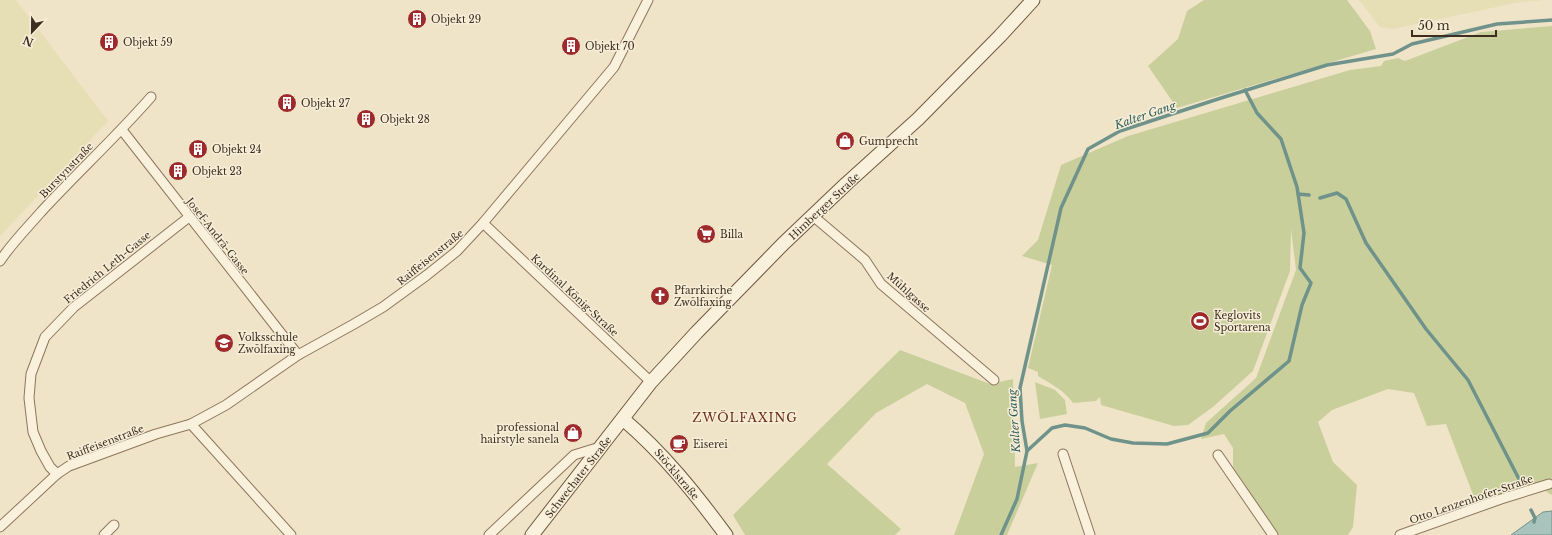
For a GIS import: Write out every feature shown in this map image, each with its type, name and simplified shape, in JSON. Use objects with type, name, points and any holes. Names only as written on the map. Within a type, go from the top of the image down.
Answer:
[{"type":"main road","name":"Himberger Straße","points":[[623,419],[651,382],[783,244],[846,184],[918,120],[1033,0]]},
{"type":"main road","name":"Schwechater Straße","points":[[532,535],[623,419]]},
{"type":"main road","name":"Stöcklstraße","points":[[623,419],[650,443],[670,464],[726,535]]},
{"type":"street","name":"Raiffeisenstraße","points":[[0,527],[57,474],[69,466],[156,434],[191,424],[226,405],[298,355],[383,307],[457,251],[483,223],[614,67],[648,0]]},
{"type":"street","name":"Burstynstraße","points":[[0,261],[9,248],[62,189],[122,130],[151,97]]},
{"type":"street","name":"Josef-Andrä-Gasse","points":[[122,130],[298,355]]},
{"type":"street","name":"Mühlgasse","points":[[813,216],[865,260],[881,284],[994,380]]},
{"type":"street","name":"Friedrich Leth-Gasse","points":[[57,474],[50,467],[33,432],[29,398],[31,374],[45,337],[74,307],[189,217]]},
{"type":"street","name":"Kardinal König-Straße","points":[[483,223],[651,382]]},
{"type":"street","points":[[191,424],[291,535]]},
{"type":"street","points":[[494,533],[574,455],[602,447]]},
{"type":"street","points":[[1063,454],[1090,535]]},
{"type":"street","points":[[1218,455],[1274,535]]},
{"type":"street","name":"Otto Lenzenhofer-Straße","points":[[1400,535],[1501,499],[1549,484]]},
{"type":"street","points":[[104,535],[114,525]]},
{"type":"street","points":[[1424,526],[1430,535]]},
{"type":"shaded area","points":[[0,0],[16,0],[108,121],[0,236]]},
{"type":"shaded area","points":[[1359,0],[1543,0],[1515,3],[1393,29],[1380,27]]},
{"type":"green space","points":[[1204,0],[1347,0],[1370,31],[1376,49],[1177,108],[1148,66],[1178,39],[1187,11]]},
{"type":"green space","points":[[1552,26],[1552,495],[1548,493],[1539,483],[1477,505],[1446,424],[1427,426],[1414,393],[1388,389],[1332,410],[1318,422],[1333,462],[1357,485],[1353,527],[1348,535],[1278,535],[1233,467],[1233,448],[1224,434],[1201,439],[1206,423],[1256,378],[1296,270],[1291,229],[1290,271],[1253,371],[1213,407],[1188,425],[1174,426],[1101,405],[1100,397],[1096,401],[1073,403],[1061,391],[1038,376],[1038,372],[1028,368],[1052,265],[1022,256],[1038,240],[1061,165],[1128,136],[1350,70],[1381,66],[1384,61],[1398,58],[1405,61],[1481,32]]},
{"type":"green space","points":[[900,350],[990,384],[1013,379],[1015,467],[1038,463],[1007,535],[954,535],[984,454],[965,403],[927,384],[876,413],[827,464],[901,529],[895,535],[745,535],[733,515]]},
{"type":"green space","points":[[1035,382],[1055,390],[1065,400],[1067,414],[1040,419]]},
{"type":"water","points":[[1552,511],[1552,535],[1511,535],[1543,512]]},
{"type":"waterway","name":"Kalter Gang","points":[[1001,535],[1017,499],[1027,451],[1022,421],[1020,388],[1061,208],[1088,149],[1120,131],[1327,65],[1393,54],[1412,44],[1497,24],[1552,20]]},
{"type":"waterway","points":[[1027,451],[1052,428],[1065,425],[1085,428],[1111,439],[1133,443],[1167,444],[1208,433],[1230,411],[1289,361],[1302,305],[1311,283],[1300,268],[1304,233],[1297,187],[1281,139],[1257,113],[1245,90]]},
{"type":"waterway","points":[[1320,198],[1337,193],[1346,199],[1366,243],[1426,329],[1468,380],[1520,481]]},
{"type":"waterway","points":[[1298,194],[1309,195]]},
{"type":"waterway","points":[[1531,510],[1535,518],[1534,522]]},
{"type":"place","name":"Objekt 29","points":[[417,19]]},
{"type":"place","name":"Objekt 59","points":[[109,42]]},
{"type":"place","name":"Objekt 70","points":[[571,46]]},
{"type":"place","name":"Objekt 27","points":[[287,103]]},
{"type":"place","name":"Objekt 28","points":[[366,119]]},
{"type":"place","name":"Gumprecht","points":[[845,141]]},
{"type":"place","name":"Objekt 24","points":[[198,149]]},
{"type":"place","name":"Objekt 23","points":[[178,171]]},
{"type":"place","name":"Billa","points":[[706,234]]},
{"type":"place","name":"Pfarrkirche Zwölfaxing","points":[[660,296]]},
{"type":"place","name":"Keglovits Sportarena","points":[[1200,321]]},
{"type":"place","name":"Volksschule Zwölfaxing","points":[[224,343]]},
{"type":"place","name":"professional hairstyle sanela","points":[[573,433]]},
{"type":"place","name":"Eiserei","points":[[679,444]]},
{"type":"district","name":"ZWÖLFAXING","points":[[745,418]]}]
